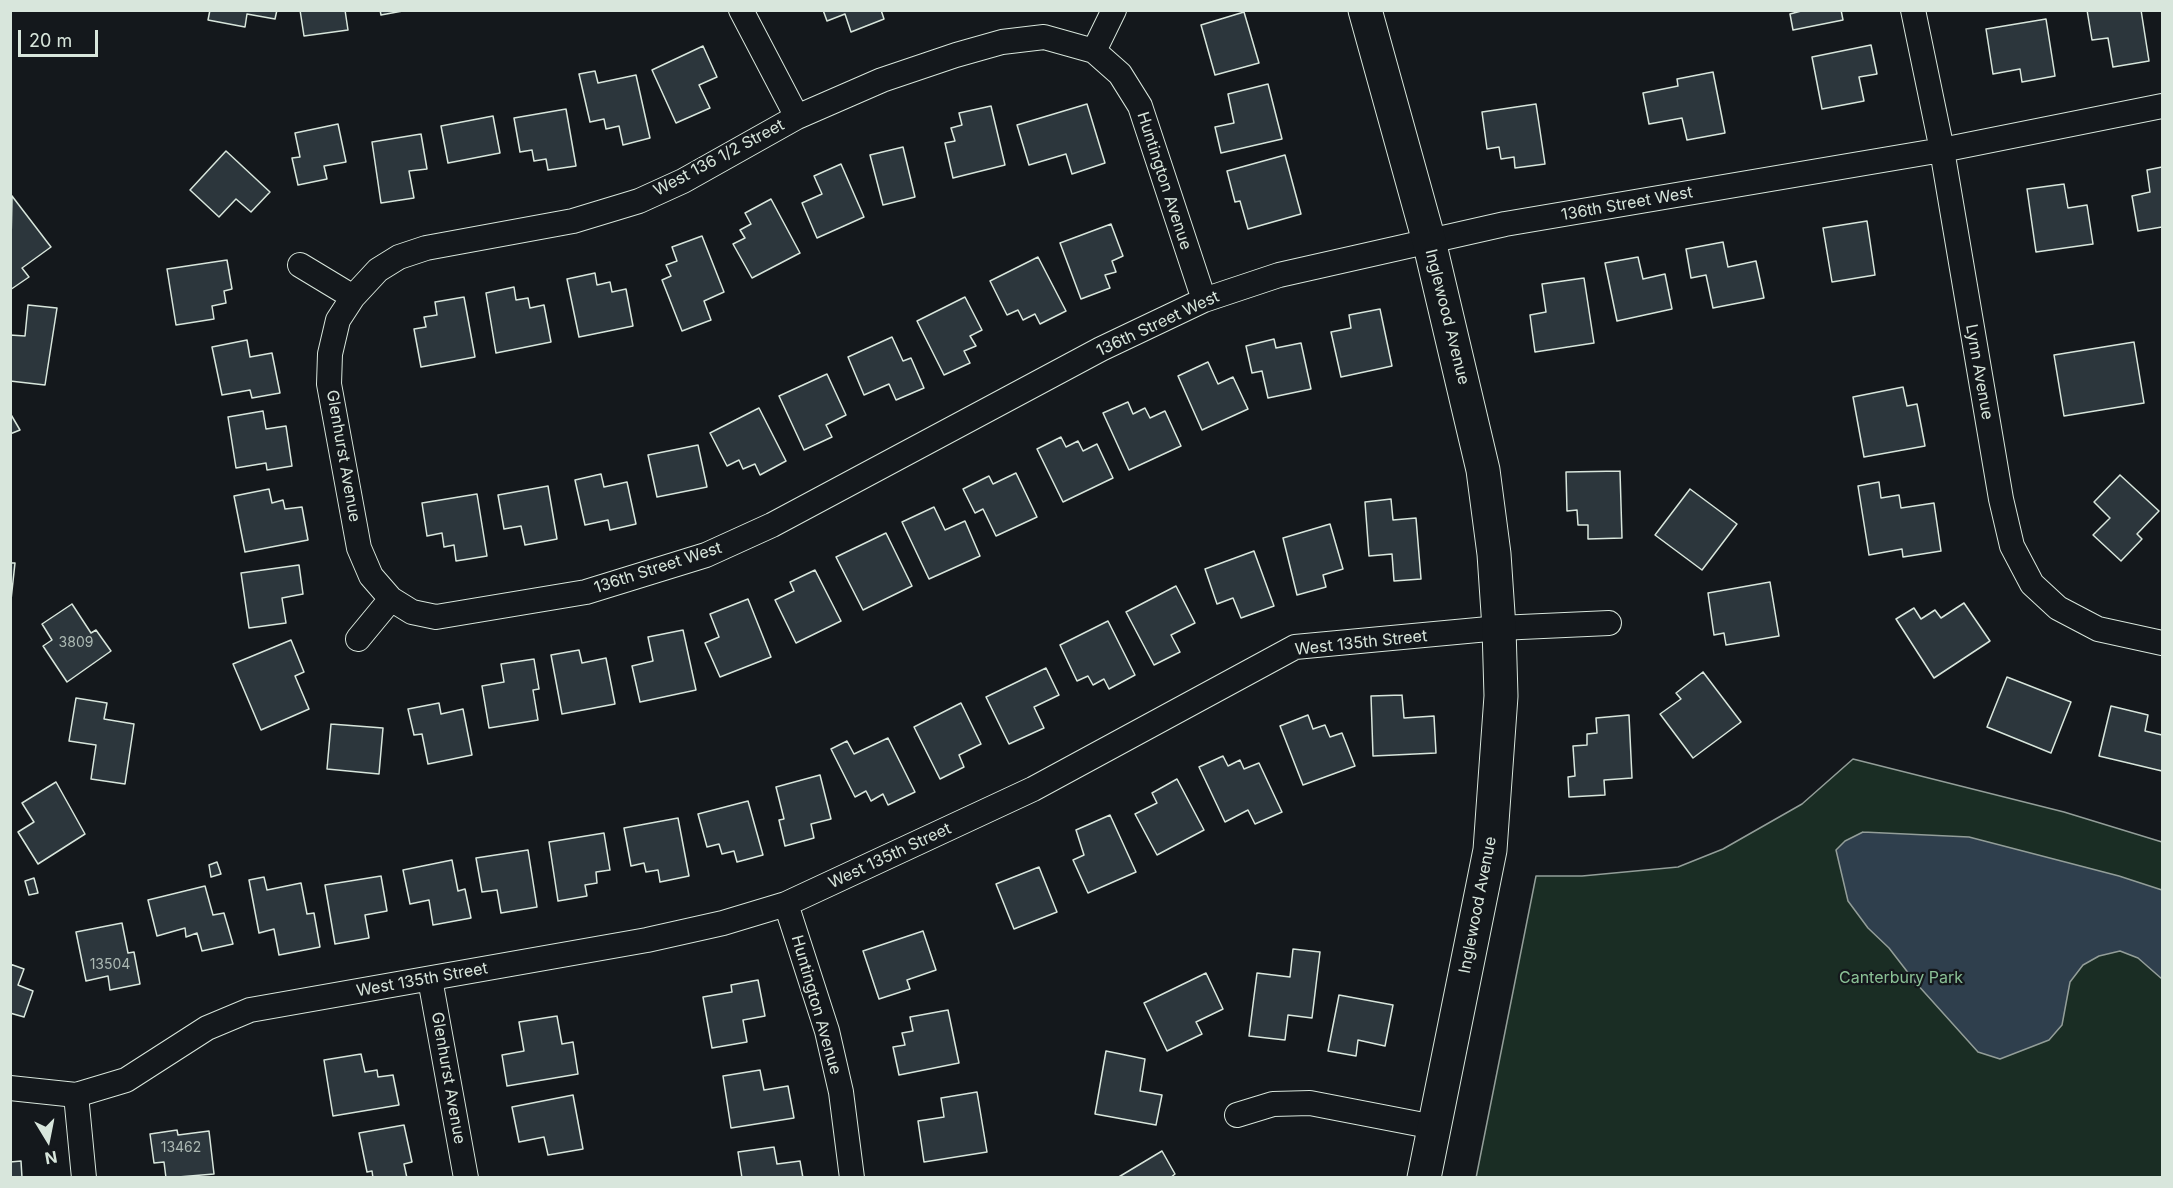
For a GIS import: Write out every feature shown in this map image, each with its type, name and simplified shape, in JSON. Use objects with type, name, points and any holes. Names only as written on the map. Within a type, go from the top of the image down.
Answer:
[{"type":"street","points":[[741,10],[797,117]]},
{"type":"street","points":[[1094,51],[1114,10]]},
{"type":"street","name":"Inglewood Avenue","points":[[1365,10],[1429,241],[1482,470],[1494,554],[1499,628],[1501,696],[1490,850],[1424,1178]]},
{"type":"street","name":"Lynn Avenue","points":[[1913,10],[1942,150],[1999,487],[2012,546],[2032,584],[2058,608],[2098,629],[2163,643]]},
{"type":"street","name":"West 136 1/2 Street","points":[[352,297],[378,270],[399,257],[426,248],[573,221],[639,201],[683,181],[797,117],[882,80],[1002,42],[1044,37],[1094,51]]},
{"type":"street","name":"Huntington Avenue","points":[[1094,51],[1120,74],[1140,106],[1204,300]]},
{"type":"street","name":"136th Street West","points":[[391,599],[412,612],[436,617],[586,592],[706,555],[772,525],[1101,349],[1204,300],[1279,275],[1505,224],[1942,150],[2163,106]]},
{"type":"street","points":[[300,265],[352,297]]},
{"type":"street","name":"Glenhurst Avenue","points":[[352,297],[338,320],[330,354],[329,384],[359,548],[371,576],[391,599]]},
{"type":"street","points":[[358,639],[391,599]]},
{"type":"street","points":[[1499,628],[1609,623]]},
{"type":"street","name":"West 135th Street","points":[[76,1095],[126,1080],[207,1029],[250,1010],[647,940],[723,923],[786,904],[1033,789],[1294,647],[1499,628]]},
{"type":"street","name":"Huntington Avenue","points":[[786,904],[827,1031],[841,1092],[852,1178]]},
{"type":"street","name":"Glenhurst Avenue","points":[[430,979],[466,1178]]},
{"type":"street","points":[[10,1088],[76,1095],[84,1178]]},
{"type":"street","points":[[1237,1115],[1273,1104],[1310,1103],[1434,1127]]},
{"type":"green space","name":"Canterbury Park","points":[[1853,759],[2064,812],[2162,842],[2162,1177],[1476,1178],[1536,876],[1582,876],[1678,867],[1723,849],[1802,804]]},
{"type":"water","points":[[1863,832],[1969,837],[2119,876],[2162,890],[2162,979],[2138,958],[2120,951],[2099,956],[2083,965],[2070,982],[2062,1025],[2049,1040],[2000,1059],[1978,1052],[1916,983],[1889,948],[1868,928],[1848,901],[1836,850],[1845,841]]},
{"type":"building","points":[[210,10],[277,10],[275,19],[247,14],[245,27],[208,20]]},
{"type":"building","points":[[300,10],[345,10],[348,30],[304,36]]},
{"type":"building","points":[[380,10],[408,10],[381,15]]},
{"type":"building","points":[[823,10],[881,10],[884,19],[851,32],[845,14],[827,21]]},
{"type":"building","points":[[1805,10],[1841,10],[1843,20],[1793,30],[1790,14]]},
{"type":"building","points":[[2087,10],[2141,10],[2149,61],[2113,67],[2108,38],[2092,40]]},
{"type":"building","points":[[1244,12],[1259,63],[1215,75],[1201,25]]},
{"type":"building","points":[[2046,19],[2055,76],[2022,82],[2020,69],[1993,74],[1986,29]]},
{"type":"building","points":[[1871,45],[1877,74],[1859,77],[1864,101],[1822,109],[1812,57]]},
{"type":"building","points":[[703,46],[717,77],[699,85],[710,108],[676,123],[652,70]]},
{"type":"building","points":[[595,71],[598,83],[636,75],[650,138],[623,145],[619,126],[606,129],[604,119],[590,122],[579,74]]},
{"type":"building","points":[[1713,72],[1725,133],[1687,140],[1682,118],[1649,124],[1643,93],[1678,86],[1677,79]]},
{"type":"building","points":[[1268,84],[1282,139],[1221,153],[1215,127],[1234,123],[1228,94]]},
{"type":"building","points":[[1087,104],[1105,163],[1072,174],[1066,154],[1029,165],[1017,125]]},
{"type":"building","points":[[1536,104],[1545,164],[1515,168],[1514,157],[1501,159],[1499,147],[1487,149],[1482,112]]},
{"type":"building","points":[[991,106],[1005,165],[953,178],[945,143],[955,141],[951,128],[962,125],[959,113]]},
{"type":"building","points":[[566,109],[576,166],[548,170],[546,159],[534,161],[532,150],[520,152],[514,118]]},
{"type":"building","points":[[493,116],[500,153],[448,163],[441,126]]},
{"type":"building","points":[[338,124],[346,162],[324,166],[327,179],[298,185],[292,158],[300,157],[295,133]]},
{"type":"building","points":[[421,134],[427,169],[409,171],[414,198],[381,203],[372,142]]},
{"type":"building","points":[[903,147],[915,197],[883,205],[870,155]]},
{"type":"building","points":[[226,151],[270,192],[251,212],[236,199],[219,217],[190,190]]},
{"type":"building","points":[[1285,155],[1301,214],[1248,229],[1240,201],[1235,202],[1227,171]]},
{"type":"building","points":[[841,164],[864,217],[817,238],[802,203],[822,194],[814,176]]},
{"type":"building","points":[[2162,167],[2162,227],[2138,231],[2132,196],[2150,192],[2147,170]]},
{"type":"building","points":[[2064,184],[2068,208],[2087,205],[2093,244],[2036,252],[2027,189]]},
{"type":"building","points":[[12,196],[51,247],[22,268],[29,277],[10,290]]},
{"type":"building","points":[[771,199],[800,253],[752,278],[733,244],[745,238],[740,230],[751,224],[745,213]]},
{"type":"building","points":[[1867,221],[1875,275],[1832,282],[1823,228]]},
{"type":"building","points":[[1111,224],[1123,256],[1112,261],[1116,272],[1105,275],[1110,288],[1081,299],[1060,243]]},
{"type":"building","points":[[702,236],[724,292],[704,301],[711,320],[682,331],[662,280],[671,276],[666,265],[677,261],[672,247]]},
{"type":"building","points":[[1723,242],[1728,267],[1756,261],[1764,298],[1713,308],[1706,275],[1691,278],[1686,249]]},
{"type":"building","points":[[1038,257],[1066,311],[1040,324],[1035,314],[1023,320],[1018,310],[1007,315],[990,281]]},
{"type":"building","points":[[1638,257],[1643,279],[1665,274],[1672,309],[1617,321],[1605,263]]},
{"type":"building","points":[[227,260],[232,289],[224,291],[226,303],[212,306],[214,319],[176,325],[167,269]]},
{"type":"building","points":[[595,273],[597,285],[610,282],[612,292],[626,289],[633,326],[579,337],[567,279]]},
{"type":"building","points":[[1584,278],[1594,343],[1535,352],[1530,315],[1546,312],[1542,284]]},
{"type":"building","points":[[514,287],[516,300],[528,298],[530,308],[544,305],[551,342],[496,353],[486,293]]},
{"type":"building","points":[[464,297],[475,357],[421,367],[414,329],[426,327],[424,317],[437,315],[435,302]]},
{"type":"building","points":[[965,297],[982,330],[970,336],[976,346],[964,351],[970,363],[944,375],[917,321]]},
{"type":"building","points":[[28,305],[57,308],[45,385],[10,381],[10,335],[25,336]]},
{"type":"building","points":[[1380,309],[1392,366],[1341,377],[1331,332],[1351,328],[1349,315]]},
{"type":"building","points":[[892,337],[903,361],[911,358],[924,388],[896,400],[889,384],[864,395],[848,357]]},
{"type":"building","points":[[1274,339],[1276,348],[1301,343],[1311,389],[1268,398],[1262,371],[1252,373],[1246,346]]},
{"type":"building","points":[[247,340],[250,357],[272,353],[280,393],[252,398],[250,390],[222,395],[212,347]]},
{"type":"building","points":[[2134,342],[2144,403],[2064,416],[2054,355]]},
{"type":"building","points":[[1208,362],[1218,384],[1233,377],[1248,409],[1202,430],[1178,376]]},
{"type":"building","points":[[827,374],[846,415],[826,425],[832,437],[804,450],[779,396]]},
{"type":"building","points":[[1903,387],[1907,406],[1917,404],[1925,446],[1864,457],[1853,397]]},
{"type":"building","points":[[1128,402],[1133,414],[1145,408],[1150,418],[1165,411],[1181,446],[1129,470],[1103,413]]},
{"type":"building","points":[[759,408],[786,461],[760,475],[755,464],[743,469],[739,460],[727,466],[710,433]]},
{"type":"building","points":[[263,411],[266,429],[286,426],[292,466],[267,470],[266,463],[236,468],[228,417]]},
{"type":"building","points":[[10,413],[20,430],[10,434]]},
{"type":"building","points":[[1061,437],[1066,447],[1078,441],[1083,451],[1097,444],[1113,478],[1063,502],[1037,449]]},
{"type":"building","points":[[698,445],[707,487],[657,497],[648,455]]},
{"type":"building","points":[[1620,471],[1622,538],[1588,539],[1588,525],[1578,525],[1577,510],[1567,511],[1566,472]]},
{"type":"building","points":[[1016,473],[1037,517],[996,536],[983,509],[975,513],[963,489],[989,476],[993,484]]},
{"type":"building","points":[[601,474],[604,487],[627,482],[636,524],[610,530],[608,520],[585,525],[575,480]]},
{"type":"building","points":[[2120,475],[2159,511],[2137,534],[2142,539],[2121,561],[2093,535],[2110,518],[2094,502]]},
{"type":"building","points":[[1879,482],[1881,498],[1899,495],[1901,508],[1934,503],[1941,551],[1903,557],[1902,549],[1869,555],[1858,486]]},
{"type":"building","points":[[548,486],[557,539],[525,545],[521,526],[504,529],[498,495]]},
{"type":"building","points":[[269,489],[272,503],[283,500],[285,509],[302,507],[308,540],[245,552],[234,496]]},
{"type":"building","points":[[1690,489],[1737,524],[1702,570],[1655,535]]},
{"type":"building","points":[[477,494],[487,556],[456,561],[454,545],[444,547],[442,533],[427,536],[422,503]]},
{"type":"building","points":[[1391,499],[1393,520],[1416,518],[1421,579],[1394,581],[1392,554],[1369,556],[1365,502]]},
{"type":"building","points":[[934,507],[945,530],[965,521],[980,556],[929,579],[902,522]]},
{"type":"building","points":[[1330,524],[1343,569],[1323,575],[1326,587],[1297,595],[1283,538]]},
{"type":"building","points":[[886,533],[912,586],[863,610],[836,557]]},
{"type":"building","points":[[1254,551],[1274,606],[1241,618],[1233,598],[1217,604],[1205,569]]},
{"type":"building","points":[[10,563],[15,563],[11,600],[10,600]]},
{"type":"building","points":[[299,565],[303,594],[282,598],[286,623],[249,628],[241,573]]},
{"type":"building","points":[[815,570],[841,621],[796,643],[775,600],[794,591],[790,582]]},
{"type":"building","points":[[1770,582],[1779,636],[1726,645],[1724,633],[1714,635],[1708,593]]},
{"type":"building","points":[[1176,586],[1195,623],[1171,635],[1180,652],[1154,665],[1126,612]]},
{"type":"building","points":[[748,599],[771,657],[720,677],[705,643],[719,637],[710,614]]},
{"type":"building","points":[[1964,603],[1990,641],[1934,678],[1896,619],[1914,608],[1921,619],[1935,610],[1941,618]]},
{"type":"building","points":[[72,604],[91,633],[96,630],[111,651],[67,682],[43,646],[52,640],[42,624]]},
{"type":"building","points":[[1108,621],[1135,675],[1109,689],[1104,679],[1093,685],[1088,676],[1077,681],[1060,645]]},
{"type":"building","points":[[683,630],[696,690],[640,702],[632,666],[653,661],[648,637]]},
{"type":"building","points":[[291,640],[304,672],[295,676],[309,709],[261,730],[233,664]]},
{"type":"building","points":[[579,650],[582,663],[606,658],[615,704],[562,714],[551,655]]},
{"type":"building","points":[[534,659],[539,689],[533,690],[538,720],[489,728],[482,686],[504,682],[501,664]]},
{"type":"building","points":[[1046,668],[1059,695],[1034,707],[1044,728],[1009,744],[986,697]]},
{"type":"building","points":[[1703,672],[1741,722],[1693,758],[1660,714],[1681,699],[1676,693]]},
{"type":"building","points":[[2007,677],[2071,702],[2051,753],[1987,727]]},
{"type":"building","points":[[1402,695],[1404,718],[1434,716],[1436,753],[1373,756],[1371,696]]},
{"type":"building","points":[[76,698],[107,703],[104,719],[134,724],[125,784],[91,779],[96,745],[69,741]]},
{"type":"building","points":[[439,703],[441,714],[463,709],[472,755],[428,764],[422,734],[414,735],[408,709]]},
{"type":"building","points":[[961,703],[981,744],[959,755],[964,767],[940,779],[914,727]]},
{"type":"building","points":[[2111,706],[2148,715],[2145,731],[2162,735],[2162,771],[2099,756]]},
{"type":"building","points":[[1308,715],[1313,729],[1325,725],[1330,737],[1342,733],[1355,766],[1303,785],[1280,726]]},
{"type":"building","points":[[1629,715],[1632,778],[1604,780],[1605,795],[1569,797],[1568,777],[1575,776],[1573,746],[1587,745],[1587,734],[1597,733],[1596,718]]},
{"type":"building","points":[[331,724],[383,728],[379,774],[327,769]]},
{"type":"building","points":[[888,738],[915,792],[888,805],[883,794],[871,801],[866,791],[855,797],[831,749],[847,741],[854,754]]},
{"type":"building","points":[[1223,756],[1228,766],[1240,760],[1244,769],[1259,763],[1282,812],[1255,824],[1248,810],[1225,822],[1199,767]]},
{"type":"building","points":[[820,775],[831,819],[811,824],[814,838],[785,846],[779,820],[784,819],[776,787]]},
{"type":"building","points":[[1177,779],[1204,830],[1157,855],[1135,814],[1157,803],[1152,793]]},
{"type":"building","points":[[56,782],[85,834],[38,864],[18,832],[34,822],[22,803]]},
{"type":"building","points":[[748,801],[763,855],[737,862],[734,851],[722,854],[719,844],[707,847],[698,814]]},
{"type":"building","points":[[1110,815],[1136,872],[1088,893],[1073,860],[1084,855],[1076,830]]},
{"type":"building","points":[[678,818],[689,876],[660,882],[658,870],[646,872],[644,863],[631,866],[624,828]]},
{"type":"building","points":[[604,833],[610,870],[596,872],[597,883],[585,885],[587,896],[558,901],[549,842]]},
{"type":"building","points":[[528,850],[537,907],[501,913],[497,890],[482,892],[476,858]]},
{"type":"building","points":[[452,860],[458,891],[465,889],[471,918],[433,925],[429,900],[410,904],[403,870]]},
{"type":"building","points":[[217,862],[221,874],[211,877],[209,865]]},
{"type":"building","points":[[1039,867],[1057,912],[1014,929],[996,884]]},
{"type":"building","points":[[381,876],[387,911],[365,915],[369,938],[335,944],[325,885]]},
{"type":"building","points":[[264,877],[267,890],[301,883],[307,914],[314,913],[320,947],[279,955],[274,929],[259,933],[249,880]]},
{"type":"building","points":[[34,878],[38,893],[29,895],[25,881]]},
{"type":"building","points":[[205,886],[213,915],[224,913],[233,944],[202,951],[197,933],[186,937],[185,928],[157,936],[148,900]]},
{"type":"building","points":[[122,923],[128,953],[134,952],[140,984],[110,990],[108,976],[86,981],[76,932]]},
{"type":"building","points":[[923,931],[936,970],[907,980],[910,989],[879,999],[863,951]]},
{"type":"building","points":[[1293,949],[1320,952],[1312,1018],[1288,1015],[1285,1040],[1249,1036],[1257,973],[1290,977]]},
{"type":"building","points":[[10,964],[24,969],[18,985],[33,991],[24,1017],[10,1013]]},
{"type":"building","points":[[1206,973],[1223,1009],[1196,1022],[1202,1034],[1167,1051],[1144,1003]]},
{"type":"building","points":[[758,980],[765,1016],[743,1020],[747,1042],[712,1048],[703,997],[732,992],[731,985]]},
{"type":"building","points":[[1339,995],[1393,1005],[1385,1046],[1358,1040],[1356,1056],[1328,1051]]},
{"type":"building","points":[[948,1010],[959,1063],[899,1075],[893,1047],[905,1045],[902,1033],[913,1031],[910,1017]]},
{"type":"building","points":[[557,1016],[562,1044],[573,1042],[578,1074],[507,1086],[502,1055],[524,1051],[519,1022]]},
{"type":"building","points":[[1106,1051],[1145,1059],[1140,1091],[1162,1095],[1156,1125],[1095,1114]]},
{"type":"building","points":[[361,1054],[365,1072],[377,1070],[378,1077],[393,1075],[399,1105],[333,1116],[324,1060]]},
{"type":"building","points":[[760,1070],[764,1090],[788,1086],[794,1118],[731,1128],[723,1076]]},
{"type":"building","points":[[977,1092],[987,1152],[924,1162],[918,1121],[944,1117],[941,1098]]},
{"type":"building","points":[[573,1095],[583,1149],[548,1155],[544,1137],[519,1142],[512,1107]]},
{"type":"building","points":[[404,1125],[412,1162],[404,1164],[407,1178],[373,1178],[372,1171],[367,1172],[359,1133]]},
{"type":"building","points":[[177,1130],[178,1135],[209,1131],[214,1174],[166,1178],[164,1162],[154,1163],[150,1134]]},
{"type":"building","points":[[774,1147],[777,1164],[800,1161],[803,1178],[742,1178],[738,1152]]},
{"type":"building","points":[[1162,1151],[1175,1174],[1170,1178],[1117,1178]]},
{"type":"building","points":[[21,1161],[22,1178],[10,1178],[10,1162]]}]
